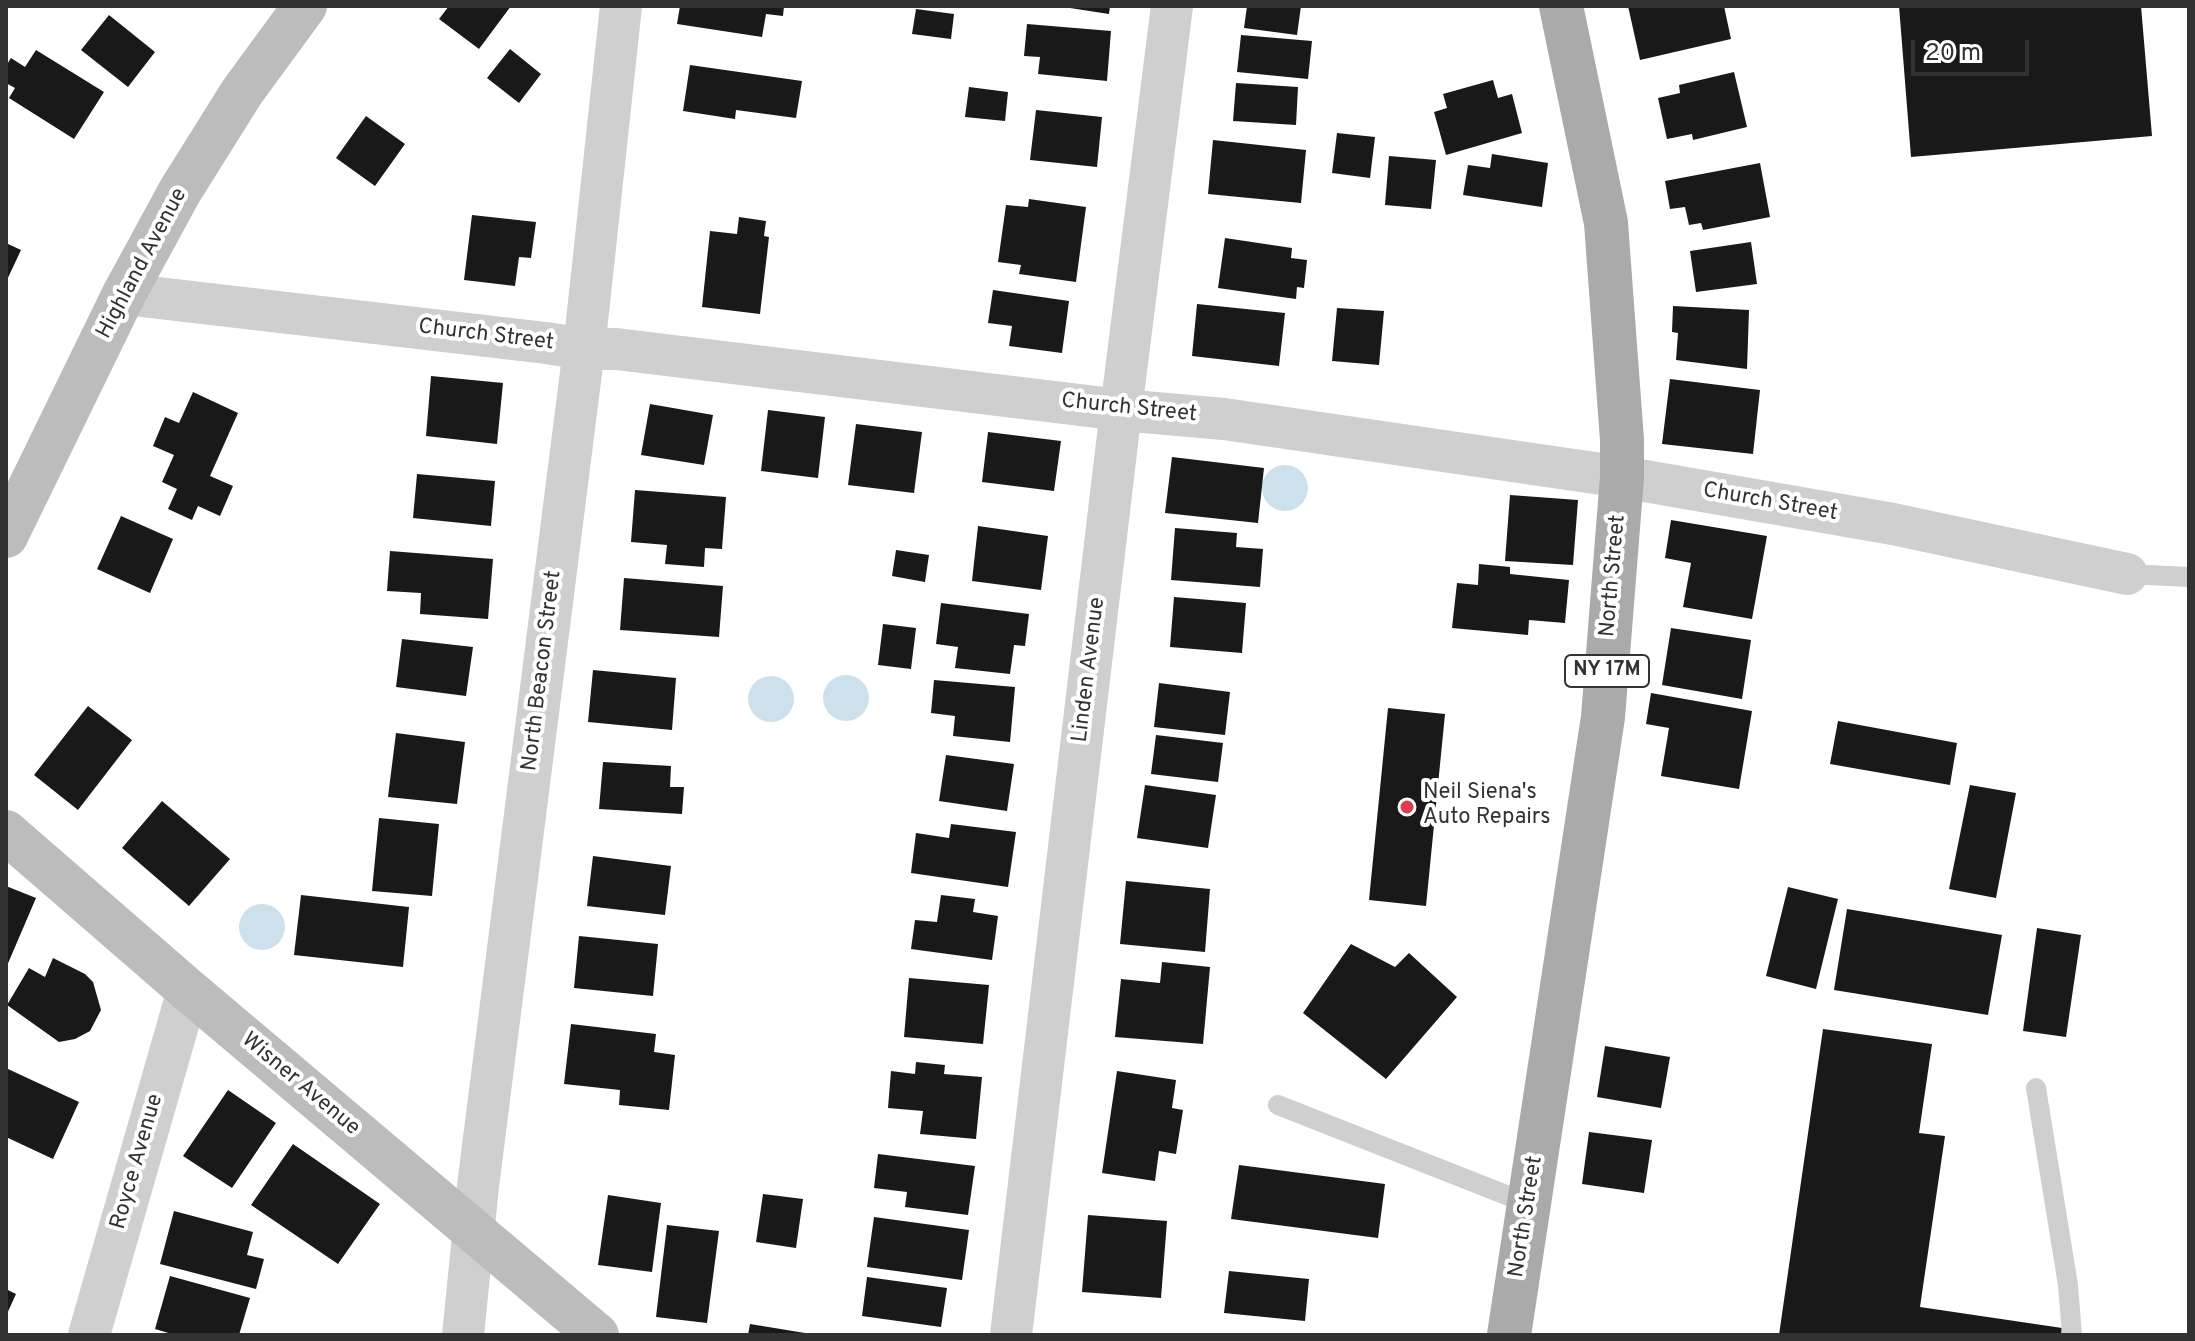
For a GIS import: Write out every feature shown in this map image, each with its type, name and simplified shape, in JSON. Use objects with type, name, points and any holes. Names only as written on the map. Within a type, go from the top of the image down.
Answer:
[{"type":"main road","name":"North Street","points":[[1509,1335],[1603,717],[1622,477],[1606,223],[1561,6]]},
{"type":"street","name":"Highland Avenue","points":[[6,536],[124,294],[180,191],[242,92],[305,6]]},
{"type":"street","name":"North Beacon Street","points":[[463,1335],[478,1186],[584,349],[621,6]]},
{"type":"street","name":"Linden Avenue","points":[[1011,1335],[1172,6]]},
{"type":"street","name":"Church Street","points":[[124,294],[584,349],[616,349],[1121,410],[1224,419],[1622,477],[1893,524],[2127,574]]},
{"type":"street","name":"Wisner Avenue","points":[[6,832],[597,1335]]},
{"type":"street","name":"Royce Avenue","points":[[89,1335],[188,990]]},
{"type":"lane","points":[[2127,574],[2189,577]]},
{"type":"lane","points":[[2036,1088],[2068,1285],[2072,1335]]},
{"type":"lane","points":[[1278,1105],[1529,1204]]},
{"type":"water","points":[[1285,465],[1294,466],[1301,472],[1307,479],[1307,497],[1301,504],[1294,510],[1285,511],[1276,510],[1269,504],[1263,497],[1262,488],[1263,479],[1269,472],[1276,466]]},
{"type":"water","points":[[846,675],[863,681],[869,698],[863,715],[846,721],[829,715],[823,698],[829,681]]},
{"type":"water","points":[[771,676],[788,682],[794,699],[788,716],[771,722],[754,716],[748,699],[754,682]]},
{"type":"water","points":[[262,904],[279,910],[285,927],[279,944],[262,950],[245,944],[239,927],[245,910]]},
{"type":"building","points":[[449,6],[511,6],[479,49],[439,19]]},
{"type":"building","points":[[680,6],[784,6],[783,16],[766,14],[762,37],[677,24]]},
{"type":"building","points":[[1070,6],[1110,6],[1109,14]]},
{"type":"building","points":[[1247,6],[1301,6],[1297,35],[1244,28]]},
{"type":"building","points":[[1628,6],[1724,6],[1731,39],[1640,60]]},
{"type":"building","points":[[1899,6],[2141,6],[2152,136],[1911,157]]},
{"type":"building","points":[[916,9],[954,14],[951,39],[912,34]]},
{"type":"building","points":[[109,15],[155,52],[128,87],[81,50]]},
{"type":"building","points":[[1027,24],[1111,31],[1107,81],[1038,74],[1040,57],[1024,56]]},
{"type":"building","points":[[1241,35],[1312,41],[1308,79],[1237,72]]},
{"type":"building","points":[[510,49],[541,74],[519,103],[487,78]]},
{"type":"building","points":[[36,50],[104,92],[74,139],[9,98],[15,88],[6,83],[6,66],[11,58],[25,67]]},
{"type":"building","points":[[690,65],[802,81],[796,118],[736,110],[735,119],[683,111]]},
{"type":"building","points":[[1734,72],[1747,127],[1693,140],[1692,134],[1667,139],[1658,98],[1680,93],[1679,85]]},
{"type":"building","points":[[1493,80],[1498,98],[1512,94],[1522,133],[1446,155],[1434,112],[1447,108],[1443,94]]},
{"type":"building","points":[[1236,83],[1298,87],[1296,125],[1233,121]]},
{"type":"building","points":[[969,87],[1008,92],[1005,121],[965,117]]},
{"type":"building","points":[[1036,110],[1102,117],[1097,167],[1030,160]]},
{"type":"building","points":[[366,116],[405,144],[375,186],[336,158]]},
{"type":"building","points":[[1337,133],[1375,137],[1370,178],[1332,173]]},
{"type":"building","points":[[1213,140],[1306,150],[1301,203],[1208,194]]},
{"type":"building","points":[[1492,154],[1548,163],[1542,207],[1463,195],[1468,165],[1490,168]]},
{"type":"building","points":[[1389,156],[1436,160],[1431,209],[1385,205]]},
{"type":"building","points":[[1760,163],[1770,217],[1703,230],[1701,223],[1689,225],[1685,207],[1670,209],[1665,181]]},
{"type":"building","points":[[1029,199],[1086,207],[1076,282],[1019,274],[1021,265],[998,262],[1006,205],[1028,207]]},
{"type":"building","points":[[472,215],[536,222],[531,258],[519,257],[515,286],[464,280]]},
{"type":"building","points":[[739,217],[766,221],[764,236],[769,237],[760,314],[702,307],[710,231],[737,234]]},
{"type":"building","points":[[1225,238],[1292,248],[1291,258],[1307,260],[1304,288],[1297,287],[1296,299],[1218,288]]},
{"type":"building","points":[[1751,242],[1757,284],[1696,292],[1690,251]]},
{"type":"building","points":[[6,243],[21,250],[6,282]]},
{"type":"building","points":[[993,290],[1069,301],[1062,353],[1009,346],[1012,326],[988,323]]},
{"type":"building","points":[[1197,304],[1285,313],[1279,366],[1192,356]]},
{"type":"building","points":[[1673,306],[1749,310],[1747,369],[1676,360],[1678,333],[1672,332]]},
{"type":"building","points":[[1337,308],[1384,311],[1379,365],[1332,361]]},
{"type":"building","points":[[431,376],[503,383],[497,444],[426,436]]},
{"type":"building","points":[[1670,379],[1760,390],[1753,454],[1662,444]]},
{"type":"building","points":[[193,392],[238,413],[210,476],[233,486],[220,516],[198,506],[192,520],[168,509],[177,489],[162,482],[174,455],[153,446],[165,417],[179,423]]},
{"type":"building","points":[[650,404],[713,415],[704,465],[641,455]]},
{"type":"building","points":[[768,410],[825,417],[818,478],[761,471]]},
{"type":"building","points":[[856,424],[922,432],[914,493],[848,485]]},
{"type":"building","points":[[988,432],[1061,441],[1054,491],[982,482]]},
{"type":"building","points":[[1172,457],[1264,468],[1258,523],[1165,513]]},
{"type":"building","points":[[417,474],[495,481],[491,526],[413,518]]},
{"type":"building","points":[[635,490],[726,497],[722,549],[705,548],[704,567],[665,564],[667,545],[631,542]]},
{"type":"building","points":[[1510,495],[1578,500],[1573,565],[1505,561]]},
{"type":"building","points":[[121,516],[173,539],[150,593],[97,569]]},
{"type":"building","points":[[1671,520],[1767,536],[1752,619],[1683,607],[1691,563],[1665,558]]},
{"type":"building","points":[[978,526],[1048,536],[1041,590],[972,581]]},
{"type":"building","points":[[1175,528],[1237,533],[1236,547],[1263,549],[1260,587],[1171,580]]},
{"type":"building","points":[[896,550],[929,555],[925,582],[892,576]]},
{"type":"building","points":[[390,551],[493,559],[488,619],[420,614],[421,593],[387,591]]},
{"type":"building","points":[[1479,564],[1510,567],[1510,574],[1569,580],[1565,623],[1529,620],[1528,635],[1452,628],[1457,583],[1478,585]]},
{"type":"building","points":[[624,578],[723,586],[719,637],[620,630]]},
{"type":"building","points":[[1174,597],[1246,603],[1242,653],[1170,647]]},
{"type":"building","points":[[941,603],[1029,614],[1025,646],[1014,645],[1010,674],[955,668],[958,647],[936,644]]},
{"type":"building","points":[[883,624],[916,628],[911,669],[878,665]]},
{"type":"building","points":[[1671,628],[1751,640],[1742,699],[1662,685]]},
{"type":"building","points":[[402,639],[473,647],[466,696],[396,687]]},
{"type":"building","points":[[593,670],[676,678],[672,730],[588,722]]},
{"type":"building","points":[[934,680],[1015,687],[1010,742],[953,736],[955,716],[931,713]]},
{"type":"building","points":[[1159,683],[1230,692],[1225,735],[1154,727]]},
{"type":"building","points":[[1651,693],[1752,711],[1739,789],[1661,776],[1669,728],[1646,724]]},
{"type":"building","points":[[88,706],[132,740],[78,810],[34,775]]},
{"type":"building","name":"Neil Siena's Auto Repairs","points":[[1388,708],[1445,714],[1426,906],[1369,900]]},
{"type":"building","points":[[1838,721],[1957,743],[1950,785],[1830,764]]},
{"type":"building","points":[[396,733],[465,742],[457,804],[388,797]]},
{"type":"building","points":[[1156,735],[1223,743],[1218,782],[1151,774]]},
{"type":"building","points":[[946,755],[1014,764],[1007,811],[939,801]]},
{"type":"building","points":[[603,762],[671,766],[670,787],[684,787],[682,814],[599,809]]},
{"type":"building","points":[[1145,785],[1216,795],[1208,848],[1137,838]]},
{"type":"building","points":[[1970,785],[2016,793],[1996,898],[1949,889]]},
{"type":"building","points":[[162,801],[230,859],[189,906],[122,848]]},
{"type":"building","points":[[379,818],[439,824],[432,896],[372,891]]},
{"type":"building","points":[[951,824],[1016,832],[1008,887],[911,873],[916,833],[949,838]]},
{"type":"building","points":[[593,856],[671,866],[665,915],[587,906]]},
{"type":"building","points":[[1126,881],[1210,889],[1205,952],[1120,944]]},
{"type":"building","points":[[6,886],[36,898],[6,968]]},
{"type":"building","points":[[1788,887],[1838,899],[1816,989],[1766,976]]},
{"type":"building","points":[[301,895],[409,907],[403,967],[294,955]]},
{"type":"building","points":[[941,895],[975,899],[973,912],[998,916],[992,960],[911,949],[915,920],[937,922]]},
{"type":"building","points":[[1847,909],[2002,935],[1988,1015],[1834,990]]},
{"type":"building","points":[[2037,928],[2081,935],[2066,1037],[2023,1031]]},
{"type":"building","points":[[579,936],[658,944],[653,996],[574,988]]},
{"type":"building","points":[[1351,944],[1395,967],[1409,953],[1457,997],[1386,1079],[1303,1013]]},
{"type":"building","points":[[53,958],[85,974],[93,982],[101,1010],[90,1031],[75,1039],[59,1042],[7,1005],[29,968],[45,977]]},
{"type":"building","points":[[1162,962],[1210,967],[1203,1044],[1115,1037],[1121,979],[1160,983]]},
{"type":"building","points":[[909,978],[989,985],[983,1044],[904,1037]]},
{"type":"building","points":[[571,1024],[656,1034],[654,1052],[675,1055],[669,1110],[619,1105],[620,1090],[564,1084]]},
{"type":"building","points":[[1823,1029],[1932,1044],[1919,1133],[1945,1136],[1920,1307],[2062,1328],[2061,1335],[1779,1335]]},
{"type":"building","points":[[1605,1046],[1670,1057],[1661,1108],[1597,1097]]},
{"type":"building","points":[[916,1062],[945,1065],[944,1074],[982,1077],[976,1139],[920,1134],[923,1111],[888,1108],[891,1071],[915,1074]]},
{"type":"building","points":[[8,1069],[79,1102],[53,1159],[6,1137]]},
{"type":"building","points":[[1117,1071],[1176,1080],[1172,1108],[1183,1110],[1176,1154],[1159,1151],[1155,1181],[1102,1173]]},
{"type":"building","points":[[228,1090],[276,1123],[232,1188],[183,1156]]},
{"type":"building","points":[[1589,1132],[1652,1140],[1644,1193],[1582,1184]]},
{"type":"building","points":[[293,1144],[380,1204],[338,1264],[251,1205]]},
{"type":"building","points":[[878,1154],[975,1166],[968,1215],[905,1207],[907,1192],[874,1188]]},
{"type":"building","points":[[1239,1165],[1385,1184],[1378,1238],[1231,1219]]},
{"type":"building","points":[[763,1194],[803,1199],[796,1248],[756,1242]]},
{"type":"building","points":[[608,1195],[661,1203],[652,1272],[598,1265]]},
{"type":"building","points":[[174,1211],[253,1232],[247,1255],[264,1259],[256,1289],[160,1264]]},
{"type":"building","points":[[1088,1215],[1167,1221],[1161,1298],[1082,1292]]},
{"type":"building","points":[[874,1217],[969,1230],[962,1280],[867,1267]]},
{"type":"building","points":[[667,1225],[719,1231],[707,1323],[656,1317]]},
{"type":"building","points":[[1229,1271],[1309,1279],[1305,1321],[1224,1313]]},
{"type":"building","points":[[170,1276],[250,1298],[239,1335],[175,1335],[155,1329]]},
{"type":"building","points":[[867,1277],[947,1288],[941,1327],[862,1316]]},
{"type":"building","points":[[6,1289],[16,1294],[6,1316]]},
{"type":"building","points":[[750,1324],[805,1333],[805,1335],[748,1335]]},
{"type":"place","name":"Neil Siena's Auto Repairs","points":[[1407,807]]}]
